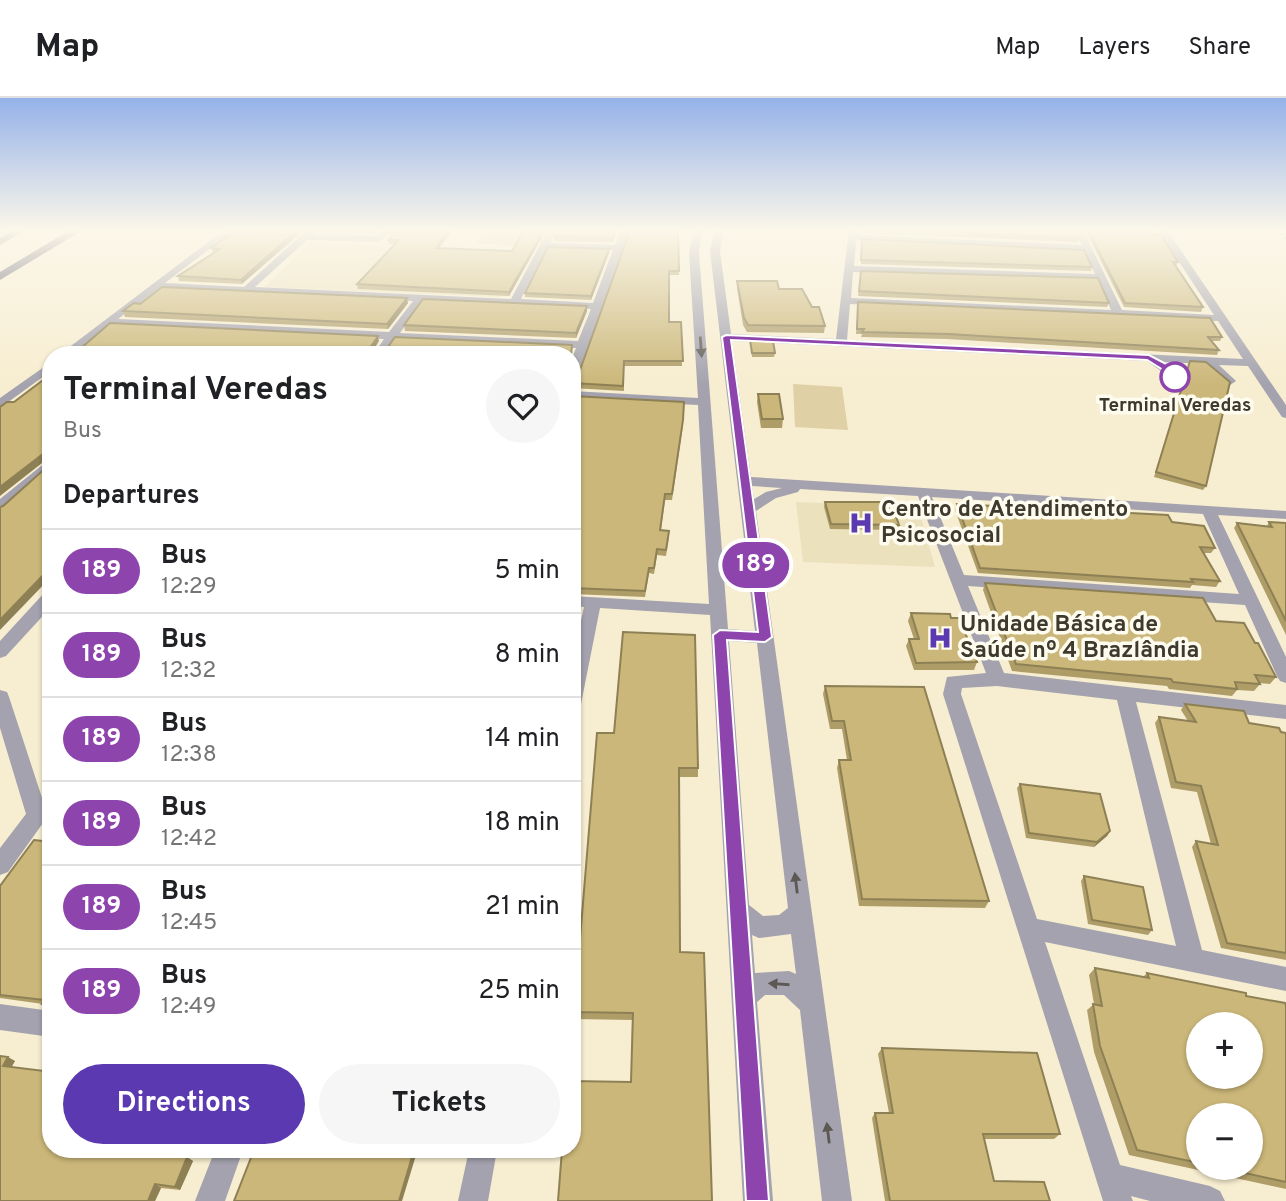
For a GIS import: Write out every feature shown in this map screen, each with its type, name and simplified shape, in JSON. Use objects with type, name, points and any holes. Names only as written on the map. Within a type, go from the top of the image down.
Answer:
[{"type":"street","points":[[76,346],[162,281]]},
{"type":"street","points":[[246,290],[256,281]]},
{"type":"street","points":[[514,302],[525,281]]},
{"type":"street","points":[[581,350],[607,281]]},
{"type":"street","points":[[696,281],[758,1201]]},
{"type":"street","points":[[719,281],[836,1201]]},
{"type":"street","points":[[841,342],[847,281]]},
{"type":"street","points":[[1103,281],[1118,313]]},
{"type":"street","points":[[1196,281],[1286,414]]},
{"type":"street","points":[[156,286],[598,306]]},
{"type":"street","points":[[697,299],[721,293]]},
{"type":"street","points":[[385,346],[420,298]]},
{"type":"street","points":[[697,299],[723,307]]},
{"type":"street","points":[[845,301],[1220,318]]},
{"type":"street","points":[[108,322],[583,345]]},
{"type":"street","points":[[726,337],[1250,362]]},
{"type":"street","points":[[1149,358],[1175,377]]},
{"type":"street","points":[[1207,360],[1230,381]]},
{"type":"street","points":[[0,404],[42,372]]},
{"type":"street","points":[[581,395],[705,402]]},
{"type":"street","points":[[0,507],[42,470]]},
{"type":"street","points":[[745,481],[1286,515]]},
{"type":"street","points":[[748,509],[771,495],[806,486]]},
{"type":"street","points":[[924,494],[997,679]]},
{"type":"street","points":[[1209,510],[1286,676]]},
{"type":"street","points":[[958,580],[1251,600]]},
{"type":"street","points":[[581,601],[719,610]]},
{"type":"street","points":[[581,660],[593,602]]},
{"type":"street","points":[[0,652],[42,606]]},
{"type":"street","points":[[720,635],[765,637]]},
{"type":"street","points":[[1210,1201],[1114,1189],[952,694],[953,682],[997,679],[1286,712]]},
{"type":"street","points":[[1125,694],[1192,960]]},
{"type":"street","points":[[0,697],[42,812]]},
{"type":"street","points":[[0,865],[42,819]]},
{"type":"street","points":[[738,910],[759,928],[783,926],[800,913]]},
{"type":"street","points":[[1029,928],[1286,979]]},
{"type":"street","points":[[744,997],[760,983],[789,983],[811,1003]]},
{"type":"street","points":[[0,1017],[42,1023]]},
{"type":"street","points":[[210,1201],[226,1158]]},
{"type":"street","points":[[473,1201],[481,1158]]},
{"type":"shaded area","points":[[270,281],[507,281],[499,297],[264,287]]},
{"type":"shaded area","points":[[793,384],[842,387],[848,430],[795,427]]},
{"type":"shaded area","name":"Centro de Atendimento Psicosocial","points":[[796,502],[918,507],[935,567],[803,562]]},
{"type":"building","points":[[359,281],[515,281],[509,292],[357,284]]},
{"type":"building","points":[[531,281],[597,281],[591,296],[525,293]]},
{"type":"building","points":[[612,281],[669,281],[669,322],[681,322],[683,361],[624,361],[623,386],[581,384],[581,367]]},
{"type":"building","points":[[737,281],[777,281],[779,289],[802,289],[812,307],[819,307],[825,326],[748,325],[744,318]]},
{"type":"building","points":[[860,281],[1100,281],[1109,303],[859,291]]},
{"type":"building","points":[[1114,281],[1186,281],[1203,307],[1125,303]]},
{"type":"building","points":[[162,287],[407,298],[387,324],[123,311],[134,303],[140,304]]},
{"type":"building","points":[[423,299],[587,306],[576,333],[404,325]]},
{"type":"building","points":[[858,302],[1210,318],[1222,337],[1208,337],[1219,350],[948,334],[862,332],[864,329],[857,329]]},
{"type":"building","points":[[110,323],[378,336],[371,346],[83,346]]},
{"type":"building","points":[[395,337],[572,346],[389,346]]},
{"type":"building","points":[[750,340],[773,341],[775,353],[752,353]]},
{"type":"building","name":"Terminal Veredas","points":[[1190,361],[1206,362],[1230,382],[1206,486],[1156,472]]},
{"type":"building","points":[[42,381],[42,455],[0,487],[0,407],[7,402],[14,402]]},
{"type":"building","points":[[758,394],[779,394],[783,419],[762,419]]},
{"type":"building","points":[[581,396],[684,402],[672,494],[665,494],[660,530],[669,531],[666,550],[657,549],[654,568],[649,568],[645,591],[581,588]]},
{"type":"building","points":[[42,471],[42,576],[0,620],[0,507]]},
{"type":"building","points":[[825,502],[891,502],[899,525],[831,524]]},
{"type":"building","points":[[957,504],[1168,515],[1172,522],[1204,526],[1215,548],[1200,547],[1220,581],[1191,579],[1193,582],[980,568]]},
{"type":"building","points":[[1269,522],[1286,523],[1286,621],[1237,523],[1272,527]]},
{"type":"building","points":[[985,583],[1203,598],[1216,621],[1244,623],[1276,677],[1255,675],[1260,684],[1235,682],[1237,689],[1173,682],[1171,679],[1016,664]]},
{"type":"building","name":"Unidade Básica de Saúde nº 4 Brazlândia","points":[[911,613],[950,614],[951,618],[959,618],[977,662],[916,663],[909,639],[919,639]]},
{"type":"building","points":[[623,632],[695,635],[698,768],[679,768],[680,952],[704,953],[712,1201],[558,1201],[561,1158],[581,1158],[581,1081],[631,1082],[633,1013],[581,1012],[581,927],[597,733],[614,733]]},
{"type":"building","points":[[825,686],[924,687],[989,901],[862,899],[839,760],[851,760],[844,721],[832,721]]},
{"type":"building","points":[[1185,704],[1244,711],[1249,723],[1279,728],[1286,733],[1286,953],[1227,943],[1196,841],[1218,845],[1201,786],[1176,782],[1159,717],[1196,722]]},
{"type":"building","points":[[1020,784],[1100,794],[1110,831],[1097,842],[1029,833]]},
{"type":"building","points":[[34,840],[42,841],[42,1000],[0,995],[0,886]]},
{"type":"building","points":[[1084,876],[1143,887],[1152,930],[1092,920]]},
{"type":"building","points":[[1095,968],[1149,978],[1147,973],[1285,1003],[1286,1182],[1263,1177],[1263,1103],[1186,1103],[1186,1160],[1137,1150],[1100,1046],[1093,1004],[1102,1006]]},
{"type":"building","points":[[882,1048],[1037,1053],[1060,1134],[983,1134],[994,1181],[1044,1182],[1050,1201],[890,1201],[875,1113],[893,1113]]},
{"type":"building","points":[[0,1056],[8,1057],[3,1066],[42,1071],[42,1158],[187,1158],[175,1187],[155,1184],[148,1201],[0,1201]]},
{"type":"building","points":[[251,1158],[412,1158],[399,1201],[234,1201]]},
{"type":"bus line","name":"189","points":[[758,1201],[720,635],[765,637],[726,337],[1149,358],[1175,377]]},
{"type":"place","name":"Terminal Veredas","points":[[1175,377]]},
{"type":"place","name":"Centro de Atendimento Psicosocial","points":[[861,523]]},
{"type":"place","name":"Unidade Básica de Saúde nº 4 Brazlândia","points":[[940,638]]}]
